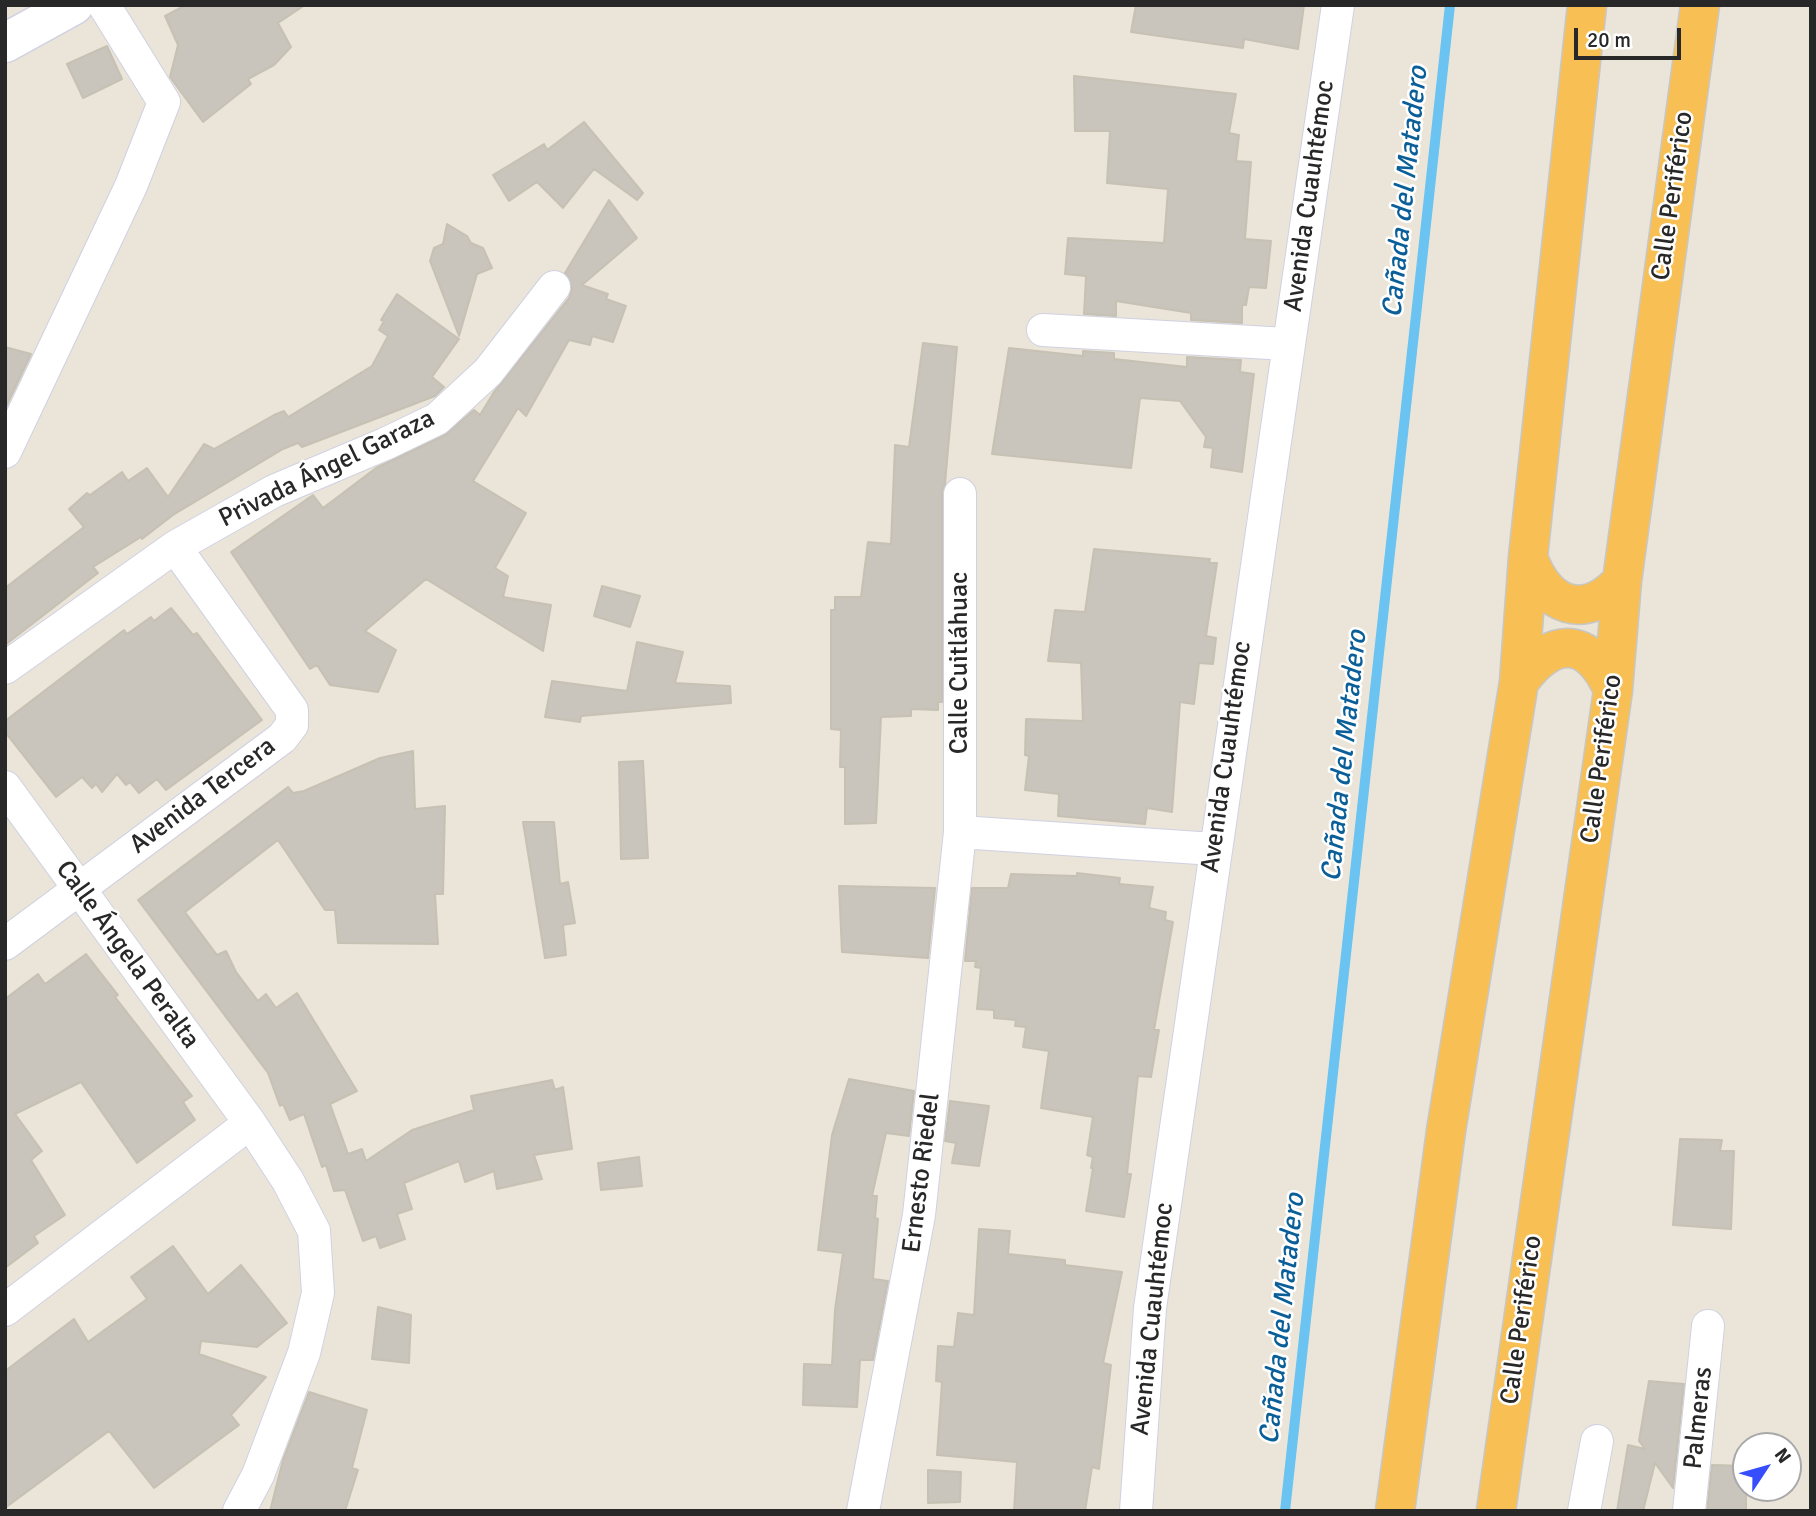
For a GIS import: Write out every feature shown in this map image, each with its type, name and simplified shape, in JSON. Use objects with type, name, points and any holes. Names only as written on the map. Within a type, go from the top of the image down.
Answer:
[{"type":"highway","points":[[1395,1511],[1446,1131],[1519,682],[1528,556],[1587,5]]},
{"type":"highway","name":"Calle Periférico","points":[[1496,1511],[1613,690],[1622,581],[1700,5]]},
{"type":"highway","points":[[1528,556],[1539,583],[1550,596],[1566,602],[1582,606],[1600,602],[1622,581]]},
{"type":"highway","points":[[1519,682],[1534,661],[1552,650],[1567,647],[1581,649],[1596,660],[1613,690]]},
{"type":"street","points":[[5,43],[74,5]]},
{"type":"street","points":[[5,452],[131,186],[164,102],[104,5]]},
{"type":"street","name":"Avenida Cuauhtémoc","points":[[1136,1511],[1150,1308],[1214,849],[1338,5]]},
{"type":"street","name":"Privada Ángel Garaza","points":[[5,668],[175,547],[274,491],[437,419],[488,372],[554,287]]},
{"type":"street","points":[[1043,330],[1287,344]]},
{"type":"street","name":"Calle Cuitláhuac","points":[[960,832],[961,494]]},
{"type":"street","name":"Avenida Tercera","points":[[5,944],[282,738],[292,725],[292,710],[175,547]]},
{"type":"street","name":"Calle Ángela Peralta","points":[[5,787],[250,1123],[288,1181],[314,1231],[318,1293],[304,1353],[258,1475],[239,1511]]},
{"type":"street","points":[[960,832],[1214,849]]},
{"type":"street","name":"Ernesto Riedel","points":[[863,1511],[919,1215],[960,832]]},
{"type":"street","points":[[5,1310],[250,1123]]},
{"type":"street","name":"Palmeras","points":[[1689,1511],[1708,1326]]},
{"type":"street","points":[[1584,1511],[1597,1441]]},
{"type":"building","points":[[186,5],[305,5],[278,23],[291,47],[274,65],[248,79],[251,84],[203,122],[170,77],[178,45],[165,16]]},
{"type":"building","points":[[1136,5],[1304,5],[1298,49],[1244,39],[1243,48],[1131,32]]},
{"type":"building","points":[[107,46],[122,79],[83,98],[67,64]]},
{"type":"building","points":[[1074,76],[1236,94],[1229,133],[1239,135],[1236,161],[1251,162],[1245,239],[1271,241],[1266,288],[1249,287],[1246,305],[1242,305],[1242,323],[1191,320],[1191,313],[1116,301],[1116,316],[1084,314],[1086,276],[1065,274],[1068,238],[1164,243],[1168,189],[1107,183],[1110,131],[1075,131]]},
{"type":"building","points":[[584,122],[643,193],[637,200],[594,169],[563,208],[537,182],[509,201],[493,175],[544,144],[547,150]]},
{"type":"building","points":[[609,200],[637,238],[582,285],[608,294],[606,299],[626,306],[613,342],[592,336],[590,345],[569,340],[526,416],[518,408],[473,481],[526,513],[495,568],[508,576],[503,597],[551,605],[543,651],[426,579],[365,631],[396,650],[378,692],[330,685],[317,665],[310,669],[231,552],[313,495],[323,508],[376,468],[445,435],[474,410],[480,415],[494,392],[569,298],[572,289],[565,273]]},
{"type":"building","points":[[447,224],[467,236],[471,243],[483,248],[492,268],[477,274],[459,336],[430,261],[434,248],[443,244]]},
{"type":"building","points":[[397,294],[459,339],[432,377],[444,387],[435,396],[302,447],[298,443],[283,449],[93,567],[98,573],[5,645],[5,588],[84,527],[69,509],[87,493],[90,495],[122,472],[128,481],[147,468],[168,497],[204,444],[214,449],[274,415],[284,411],[288,417],[372,366],[388,336],[379,330],[384,321],[381,320]]},
{"type":"building","points":[[923,343],[957,347],[942,494],[942,702],[938,702],[938,710],[911,709],[911,716],[881,717],[876,823],[845,824],[845,767],[840,767],[841,730],[831,729],[831,610],[835,610],[835,597],[861,597],[868,542],[891,544],[895,445],[909,447]]},
{"type":"building","points":[[5,347],[31,354],[5,409]]},
{"type":"building","points":[[1009,348],[1083,356],[1083,351],[1114,353],[1114,359],[1187,367],[1187,357],[1241,360],[1240,372],[1254,374],[1242,472],[1211,467],[1213,448],[1204,447],[1206,437],[1180,401],[1140,398],[1131,468],[992,454]]},
{"type":"building","points":[[1094,549],[1210,559],[1209,563],[1217,563],[1206,636],[1216,638],[1213,664],[1199,663],[1194,704],[1180,702],[1172,812],[1147,808],[1145,824],[1058,816],[1059,794],[1025,790],[1029,756],[1025,755],[1026,719],[1083,721],[1081,663],[1048,661],[1055,610],[1085,612]]},
{"type":"building","points":[[602,586],[640,596],[630,627],[594,616]]},
{"type":"building","points":[[171,608],[193,635],[197,633],[262,720],[166,790],[157,779],[139,793],[130,782],[126,785],[117,774],[102,792],[96,784],[92,788],[82,777],[56,797],[5,732],[5,721],[124,630],[127,634],[151,617],[154,621]]},
{"type":"building","points":[[637,642],[683,652],[675,683],[730,686],[731,703],[581,716],[580,722],[545,717],[552,681],[627,691]]},
{"type":"building","points":[[413,751],[415,809],[445,806],[443,894],[435,894],[438,944],[338,943],[335,910],[325,910],[278,840],[185,912],[217,955],[226,951],[236,972],[258,1001],[266,994],[276,1008],[297,993],[357,1091],[330,1104],[348,1154],[362,1149],[366,1161],[412,1130],[474,1110],[471,1096],[552,1080],[555,1090],[563,1087],[572,1149],[534,1155],[542,1179],[497,1189],[494,1171],[465,1182],[459,1161],[404,1183],[412,1209],[397,1214],[405,1239],[380,1248],[376,1236],[363,1241],[345,1190],[334,1191],[326,1165],[322,1167],[304,1114],[290,1120],[283,1104],[280,1106],[268,1073],[138,900],[288,787],[293,793],[304,791],[380,758]]},
{"type":"building","points":[[643,761],[648,858],[621,859],[619,762]]},
{"type":"building","points":[[523,822],[554,822],[560,884],[568,882],[575,923],[563,925],[566,955],[545,958]]},
{"type":"building","points":[[1077,873],[1120,878],[1119,884],[1153,887],[1149,908],[1166,912],[1165,920],[1173,922],[1154,1030],[1159,1030],[1151,1077],[1138,1076],[1127,1174],[1131,1174],[1124,1217],[1086,1211],[1093,1168],[1093,1157],[1087,1155],[1093,1117],[1041,1108],[1049,1051],[1023,1047],[1026,1027],[1015,1026],[1016,1020],[994,1018],[994,1010],[977,1009],[981,968],[975,967],[976,961],[965,961],[972,888],[1008,888],[1011,874],[1077,876]]},
{"type":"building","points":[[839,886],[935,888],[928,958],[842,952]]},
{"type":"building","points":[[86,954],[118,995],[115,997],[192,1096],[183,1102],[195,1120],[137,1163],[81,1082],[15,1114],[42,1151],[31,1160],[65,1215],[34,1236],[38,1243],[5,1268],[5,999],[38,974],[45,984]]},
{"type":"building","points":[[849,1079],[914,1091],[909,1136],[886,1133],[872,1196],[877,1196],[875,1218],[878,1219],[873,1279],[888,1281],[873,1360],[860,1360],[857,1407],[803,1405],[804,1364],[832,1365],[835,1310],[843,1253],[818,1250],[832,1135]]},
{"type":"building","points":[[950,1101],[989,1106],[979,1166],[952,1163],[956,1143],[945,1141]]},
{"type":"building","points":[[1680,1139],[1722,1140],[1720,1151],[1734,1151],[1731,1229],[1673,1225]]},
{"type":"building","points":[[639,1157],[642,1186],[601,1190],[598,1163]]},
{"type":"building","points":[[979,1229],[1010,1231],[1008,1254],[1065,1260],[1065,1265],[1122,1272],[1103,1363],[1111,1365],[1099,1469],[1092,1467],[1085,1511],[1014,1511],[1017,1462],[937,1455],[942,1382],[936,1381],[938,1346],[954,1347],[958,1313],[974,1315]]},
{"type":"building","points":[[173,1246],[208,1294],[241,1265],[287,1323],[257,1347],[201,1341],[199,1354],[266,1377],[231,1415],[239,1425],[154,1488],[109,1431],[5,1508],[5,1371],[74,1319],[88,1342],[147,1299],[131,1277]]},
{"type":"building","points":[[378,1307],[411,1315],[409,1363],[372,1359]]},
{"type":"building","points":[[1649,1381],[1684,1384],[1673,1488],[1655,1463],[1643,1511],[1617,1511],[1628,1445],[1645,1449],[1639,1441]]},
{"type":"building","points":[[309,1392],[367,1410],[352,1468],[358,1470],[345,1511],[270,1511],[283,1460]]},
{"type":"building","points":[[1712,1465],[1732,1466],[1732,1502],[1746,1502],[1746,1511],[1707,1511]]},
{"type":"building","points":[[928,1470],[961,1472],[960,1502],[928,1503]]},
{"type":"waterway","name":"Cañada del Matadero","points":[[1285,1511],[1450,5]]}]
